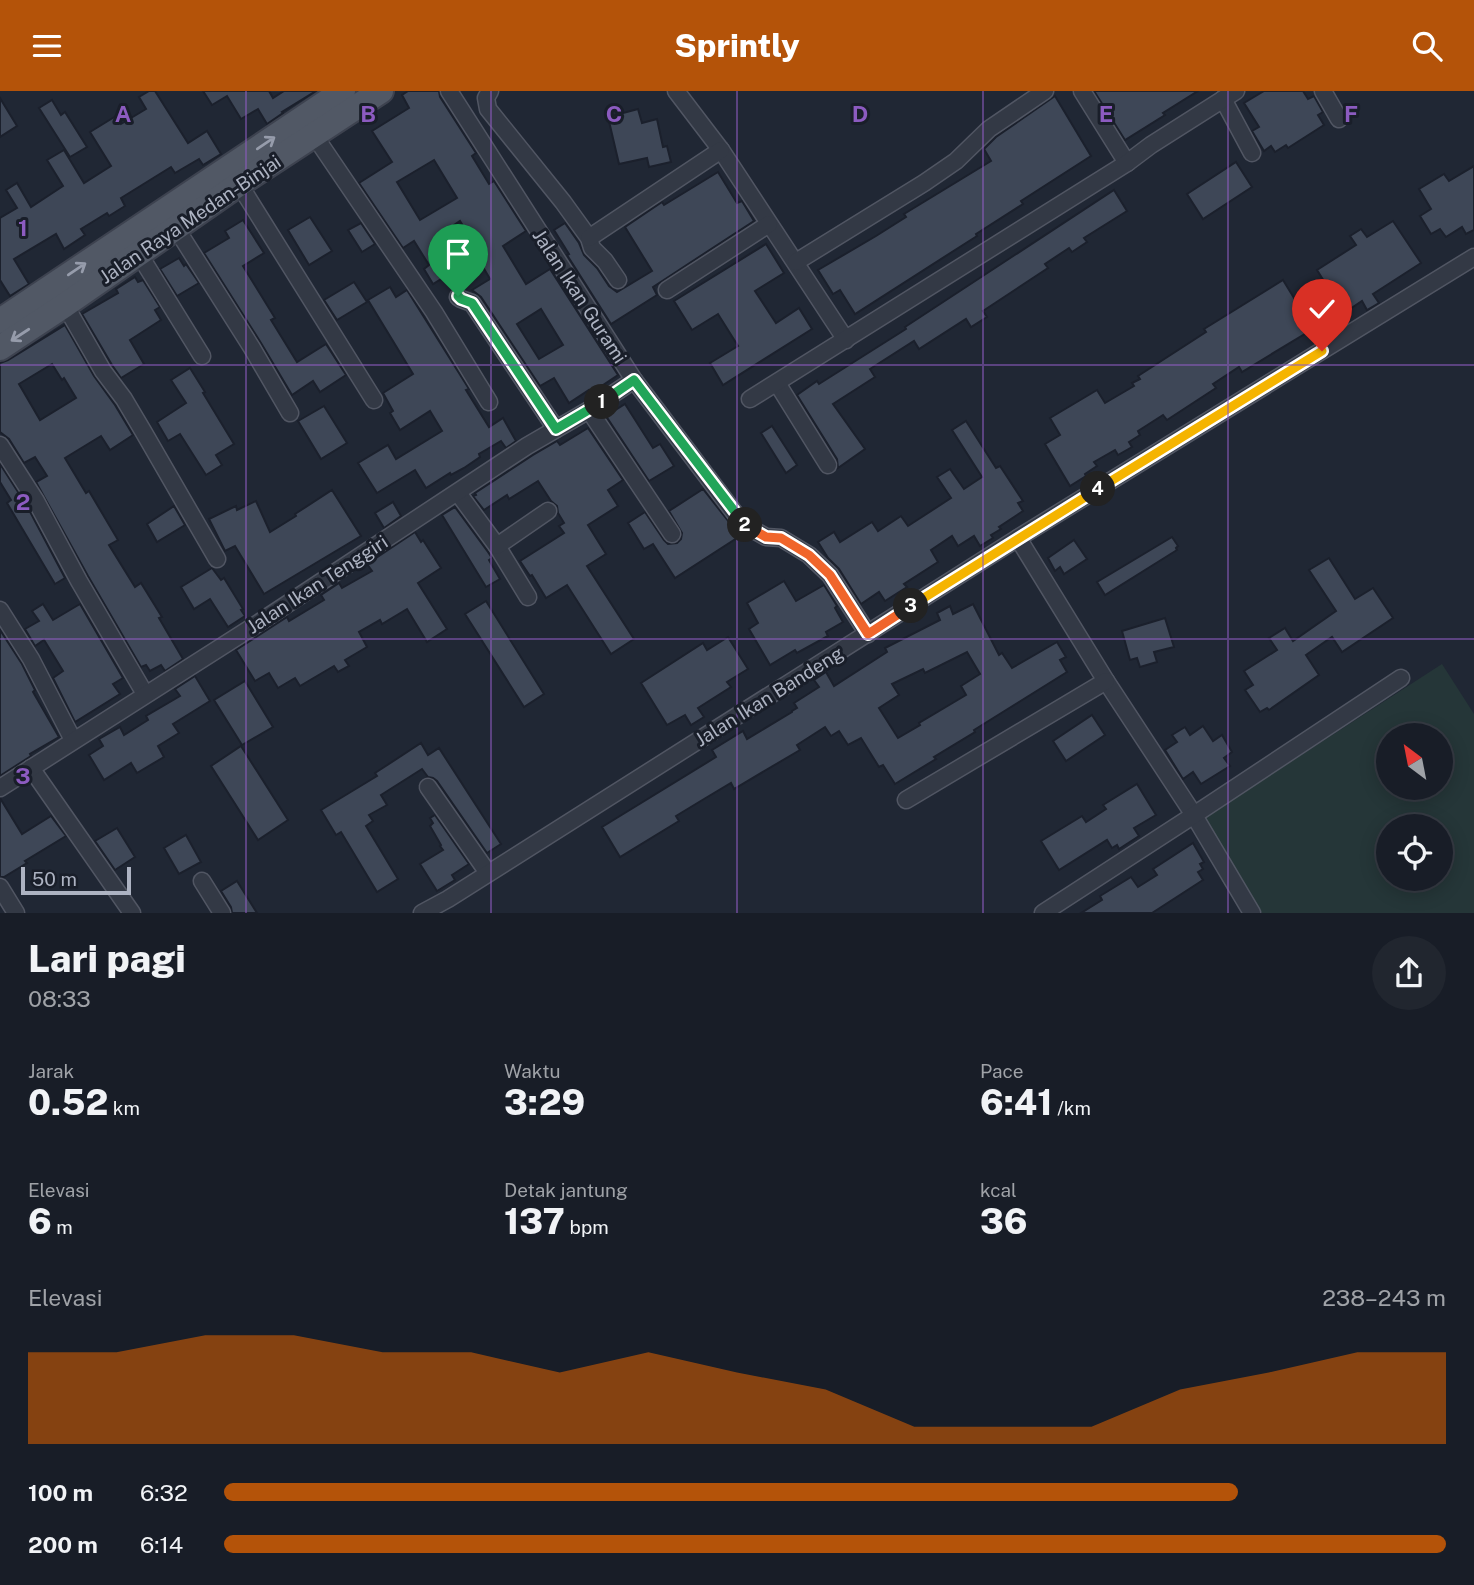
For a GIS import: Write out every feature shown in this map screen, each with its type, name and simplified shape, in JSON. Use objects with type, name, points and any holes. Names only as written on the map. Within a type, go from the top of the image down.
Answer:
[{"type":"main road","name":"Jalan Raya Medan-Binjai","points":[[0,321],[343,91]]},
{"type":"main road","name":"Jalan Raya Medan-Binjai","points":[[0,348],[239,184],[381,91]]},
{"type":"street","name":"Jalan Ikan Gurami","points":[[449,91],[634,380],[743,524],[766,537],[781,538],[809,555],[830,575],[868,634]]},
{"type":"street","points":[[490,91],[486,98],[488,109],[563,202],[589,238],[592,248],[618,280]]},
{"type":"street","points":[[676,91],[721,150],[846,339]]},
{"type":"street","points":[[796,263],[956,162],[989,129],[1045,91]]},
{"type":"street","points":[[1082,91],[1126,163]]},
{"type":"street","points":[[1323,91],[1339,120]]},
{"type":"street","points":[[750,399],[1230,95],[1252,153]]},
{"type":"street","points":[[314,135],[434,312],[489,402]]},
{"type":"street","points":[[589,238],[721,150]]},
{"type":"street","points":[[239,184],[374,400]]},
{"type":"street","points":[[667,290],[769,224]]},
{"type":"street","points":[[176,228],[290,413]]},
{"type":"street","points":[[139,254],[202,356]]},
{"type":"street","name":"Jalan Ikan Bandeng","points":[[422,913],[1018,538],[1474,257]]},
{"type":"street","points":[[458,296],[472,303],[556,429]]},
{"type":"street","points":[[65,305],[103,371],[124,399],[217,559]]},
{"type":"street","name":"Jalan Ikan Tenggiri","points":[[0,788],[634,380]]},
{"type":"street","points":[[777,383],[828,465]]},
{"type":"street","points":[[589,410],[672,534]]},
{"type":"street","points":[[0,445],[36,501],[145,694]]},
{"type":"street","points":[[458,493],[497,546],[528,597]]},
{"type":"street","points":[[497,546],[548,511]]},
{"type":"street","points":[[1018,538],[1106,681],[1194,815],[1252,913]]},
{"type":"street","points":[[0,610],[31,659],[73,740]]},
{"type":"street","points":[[1043,913],[1402,678]]},
{"type":"street","points":[[906,800],[1106,681]]},
{"type":"street","points":[[31,768],[132,913]]},
{"type":"street","points":[[428,787],[488,873]]},
{"type":"street","points":[[202,881],[222,913]]},
{"type":"street","points":[[0,887],[16,913]]},
{"type":"shaded area","points":[[1442,664],[1474,714],[1474,913],[1262,913],[1201,820]]},
{"type":"building","points":[[149,91],[155,91],[188,143],[207,131],[221,154],[203,165],[199,159],[175,173],[171,167],[121,198],[125,206],[109,216],[107,213],[81,229],[85,235],[64,249],[56,234],[14,259],[29,284],[10,296],[0,280],[0,218],[17,208],[6,190],[17,183],[31,207],[63,186],[47,160],[64,150],[84,183],[111,166],[90,132],[116,116],[121,124],[146,109],[139,97]]},
{"type":"building","points":[[203,91],[269,91],[273,98],[284,91],[316,91],[267,124],[258,109],[241,119],[227,96],[212,105]]},
{"type":"building","points":[[408,91],[439,91],[440,97],[476,153],[472,156],[489,184],[494,181],[526,231],[503,246],[526,284],[550,269],[618,375],[591,393],[589,390],[569,403],[554,378],[540,386],[481,297],[472,290],[490,279],[477,257],[433,284],[424,269],[429,265],[414,241],[403,248],[359,183],[392,162],[372,131],[409,108],[402,95]],"holes":[[[434,160],[457,198],[420,220],[397,182]],[[460,221],[475,245],[453,260],[438,236]],[[541,309],[563,345],[539,359],[517,324]]]},
{"type":"building","points":[[1094,91],[1198,91],[1125,140]]},
{"type":"building","points":[[1264,91],[1303,91],[1308,99],[1314,96],[1323,112],[1318,115],[1324,125],[1288,148],[1286,145],[1275,152],[1271,146],[1264,151],[1252,131],[1259,127],[1244,103]]},
{"type":"building","points":[[1055,96],[1091,156],[1021,201],[1023,204],[976,234],[977,236],[855,314],[840,290],[833,294],[818,270],[876,236],[906,217],[904,214],[991,161],[984,149],[996,137]]},
{"type":"building","points":[[0,98],[17,126],[0,137]]},
{"type":"building","points":[[52,100],[61,115],[65,112],[87,147],[70,157],[39,108]]},
{"type":"building","points":[[638,109],[642,123],[657,119],[663,147],[667,146],[671,162],[649,167],[647,158],[619,164],[608,117]]},
{"type":"building","points":[[1236,162],[1252,187],[1203,219],[1187,194]]},
{"type":"building","points":[[1474,166],[1474,230],[1466,234],[1462,227],[1446,237],[1440,229],[1431,234],[1420,216],[1431,209],[1419,189],[1444,174],[1449,181]]},
{"type":"building","points":[[718,172],[737,203],[742,201],[754,221],[653,287],[657,295],[611,324],[554,230],[565,223],[584,255],[617,292],[652,271],[625,227],[662,202],[664,205]]},
{"type":"building","points":[[1114,190],[1127,211],[1084,238],[1087,242],[1072,252],[1069,248],[1045,264],[1048,268],[983,311],[987,317],[971,327],[966,319],[919,349],[914,341],[870,369],[875,377],[833,404],[865,449],[838,468],[837,459],[797,395],[906,329],[905,327]]},
{"type":"building","points":[[310,217],[332,251],[309,265],[288,230]]},
{"type":"building","points":[[243,220],[264,253],[243,266],[275,318],[271,320],[297,362],[326,344],[346,375],[320,392],[313,381],[292,395],[204,253],[229,238],[225,231]]},
{"type":"building","points":[[1393,221],[1421,263],[1373,294],[1379,303],[1367,310],[1362,301],[1344,313],[1317,270],[1356,245],[1350,236],[1361,229],[1367,237]]},
{"type":"building","points":[[361,223],[375,244],[362,252],[348,230]]},
{"type":"building","points":[[766,244],[784,273],[755,291],[776,323],[799,308],[812,329],[723,385],[710,363],[738,346],[718,314],[692,330],[674,301]]},
{"type":"building","points":[[179,258],[199,283],[177,296],[160,269]]},
{"type":"building","points":[[135,277],[138,282],[143,280],[160,307],[155,310],[161,320],[130,340],[144,364],[121,378],[82,314],[118,293],[116,289]]},
{"type":"building","points":[[1283,280],[1313,329],[1242,372],[1239,367],[1213,384],[1216,388],[1167,420],[1163,415],[1138,431],[1140,435],[1129,442],[1132,447],[1118,455],[1115,450],[1094,462],[1097,466],[1070,486],[1045,444],[1060,435],[1050,418],[1097,390],[1105,403],[1134,386],[1132,383],[1140,379],[1138,376],[1206,332],[1204,329]]},
{"type":"building","points":[[354,282],[367,302],[337,320],[324,300]]},
{"type":"building","points":[[390,287],[396,297],[407,290],[469,389],[466,390],[489,427],[503,418],[516,441],[506,448],[501,441],[479,454],[480,457],[464,468],[426,488],[415,470],[377,493],[358,463],[388,445],[396,459],[442,431],[430,411],[400,430],[390,413],[393,411],[383,393],[413,374],[368,300]]},
{"type":"building","points":[[65,325],[94,376],[133,435],[110,450],[101,436],[65,458],[86,493],[89,491],[118,540],[109,545],[135,587],[141,583],[183,659],[165,671],[161,665],[150,671],[146,665],[141,667],[36,482],[47,476],[35,457],[24,463],[9,439],[0,432],[0,363]],"holes":[[[52,364],[62,380],[64,378],[76,398],[40,420],[19,384]]]},
{"type":"building","points":[[190,368],[234,444],[216,455],[222,465],[206,475],[180,434],[168,441],[157,422],[186,403],[171,380]]},
{"type":"building","points":[[625,404],[653,448],[660,444],[674,466],[649,481],[606,416]]},
{"type":"building","points":[[324,406],[347,443],[321,459],[298,421]]},
{"type":"building","points":[[966,421],[996,468],[1000,466],[1023,501],[1018,503],[1023,511],[999,527],[1001,529],[991,535],[993,538],[980,546],[974,536],[958,546],[952,536],[931,550],[938,562],[904,584],[907,587],[885,601],[879,592],[861,604],[818,542],[834,532],[840,542],[872,522],[878,531],[901,516],[908,526],[951,498],[937,477],[950,469],[964,489],[982,477],[952,430]]},
{"type":"building","points":[[772,426],[797,465],[786,473],[761,433]]},
{"type":"building","points":[[588,428],[623,480],[608,490],[618,506],[588,525],[606,554],[587,566],[634,639],[611,654],[567,585],[546,598],[520,561],[564,533],[559,526],[564,523],[557,506],[538,481],[509,499],[507,495],[484,510],[473,496],[533,455],[557,441],[560,445]]},
{"type":"building","points":[[0,464],[27,506],[65,578],[55,584],[7,503],[11,500],[0,482]]},
{"type":"building","points":[[703,489],[740,536],[675,578],[653,544],[644,549],[628,523],[645,512],[668,544],[677,543],[682,533],[669,511]]},
{"type":"building","points":[[332,490],[361,536],[264,594],[235,546],[225,551],[209,519],[236,506],[237,510],[256,501],[270,532]]},
{"type":"building","points":[[393,502],[401,516],[384,528],[375,513]]},
{"type":"building","points":[[174,506],[185,525],[157,542],[147,524]]},
{"type":"building","points":[[455,507],[492,558],[489,560],[500,579],[486,587],[442,515]]},
{"type":"building","points":[[415,532],[441,568],[418,583],[447,629],[427,642],[407,609],[382,624],[380,620],[359,632],[367,647],[345,660],[349,666],[338,672],[334,666],[300,686],[295,678],[278,688],[269,673],[255,681],[236,650],[287,617],[289,621],[324,600],[321,595],[339,583],[342,588],[372,571],[367,564]]},
{"type":"building","points":[[1172,537],[1178,546],[1177,550],[1105,595],[1097,582]]},
{"type":"building","points":[[1074,540],[1087,559],[1064,574],[1060,567],[1055,571],[1048,558]]},
{"type":"building","points":[[1329,558],[1355,599],[1373,588],[1393,618],[1342,652],[1332,637],[1306,655],[1319,675],[1269,710],[1267,708],[1260,712],[1245,690],[1253,685],[1244,671],[1277,650],[1269,638],[1285,628],[1293,641],[1336,611],[1309,570]]},
{"type":"building","points":[[212,568],[221,580],[224,578],[245,616],[228,627],[210,599],[194,609],[181,587]]},
{"type":"building","points":[[784,581],[796,601],[824,585],[843,622],[826,632],[828,636],[797,653],[795,650],[770,665],[749,629],[758,623],[747,603]]},
{"type":"building","points":[[486,601],[544,694],[524,707],[465,614]]},
{"type":"building","points":[[43,604],[53,620],[80,604],[123,678],[113,684],[120,694],[75,722],[53,678],[63,671],[44,640],[35,646],[25,629],[39,621],[32,611]]},
{"type":"building","points":[[973,604],[999,655],[1002,653],[1012,668],[1057,642],[1066,657],[1060,660],[1067,672],[974,730],[975,732],[934,757],[936,759],[895,784],[883,765],[879,767],[861,738],[848,745],[839,731],[831,736],[825,727],[797,745],[800,750],[734,789],[731,783],[704,799],[676,816],[679,821],[620,857],[602,827],[716,757],[712,750],[743,731],[747,739],[792,712],[797,708],[794,703],[819,687],[814,680],[826,672],[834,686],[887,652],[885,648],[940,620],[937,613],[950,606],[953,614]],"holes":[[[967,652],[980,674],[961,686],[966,695],[898,738],[879,708],[899,695],[892,684],[923,669],[925,673]]]},
{"type":"building","points":[[1165,618],[1174,647],[1154,652],[1157,662],[1140,667],[1137,658],[1130,660],[1122,631]]},
{"type":"building","points":[[0,630],[22,664],[35,690],[33,692],[59,737],[0,776]]},
{"type":"building","points":[[728,637],[748,669],[727,682],[731,687],[698,708],[704,717],[691,725],[685,715],[667,725],[641,683],[703,643],[707,650]]},
{"type":"building","points":[[195,676],[210,701],[173,724],[179,733],[158,746],[164,757],[137,773],[131,763],[104,780],[89,755],[103,746],[99,739],[120,727],[124,735],[148,720],[146,716],[180,696],[175,689]]},
{"type":"building","points":[[245,681],[273,727],[242,745],[214,700]]},
{"type":"building","points":[[1092,715],[1105,735],[1066,761],[1053,741]]},
{"type":"building","points":[[1203,726],[1213,741],[1222,735],[1232,752],[1224,758],[1230,766],[1201,784],[1193,772],[1183,779],[1165,750],[1177,742],[1172,735],[1185,727],[1190,735]]},
{"type":"building","points":[[421,743],[428,755],[439,748],[501,844],[487,853],[437,781],[428,777],[422,769],[381,795],[387,805],[369,815],[373,821],[366,826],[398,879],[377,892],[341,832],[336,835],[321,810],[377,776],[375,773]]},
{"type":"building","points":[[241,746],[288,820],[258,840],[211,766]]},
{"type":"building","points":[[1137,784],[1156,815],[1134,828],[1139,836],[1119,849],[1117,845],[1112,848],[1107,840],[1059,870],[1041,841],[1082,816],[1086,822],[1106,809],[1103,805]]},
{"type":"building","points":[[0,798],[22,834],[51,816],[66,836],[4,877],[0,877]]},
{"type":"building","points":[[435,815],[469,864],[452,875],[455,880],[437,891],[420,864],[443,850],[430,826],[433,823],[430,818]]},
{"type":"building","points":[[117,828],[135,857],[115,870],[95,841]]},
{"type":"building","points":[[186,835],[201,862],[179,874],[164,848]]},
{"type":"building","points":[[1193,843],[1204,862],[1200,864],[1203,869],[1198,872],[1203,880],[1152,913],[1081,913],[1102,900],[1100,896],[1131,877],[1138,887],[1157,875],[1153,869]]},
{"type":"building","points":[[237,881],[257,913],[232,913],[221,891]]},
{"type":"route","points":[[458,296],[472,303],[556,429],[634,380],[743,524],[766,537],[781,538],[809,555],[830,575],[868,634],[1018,538],[1322,351]]}]
